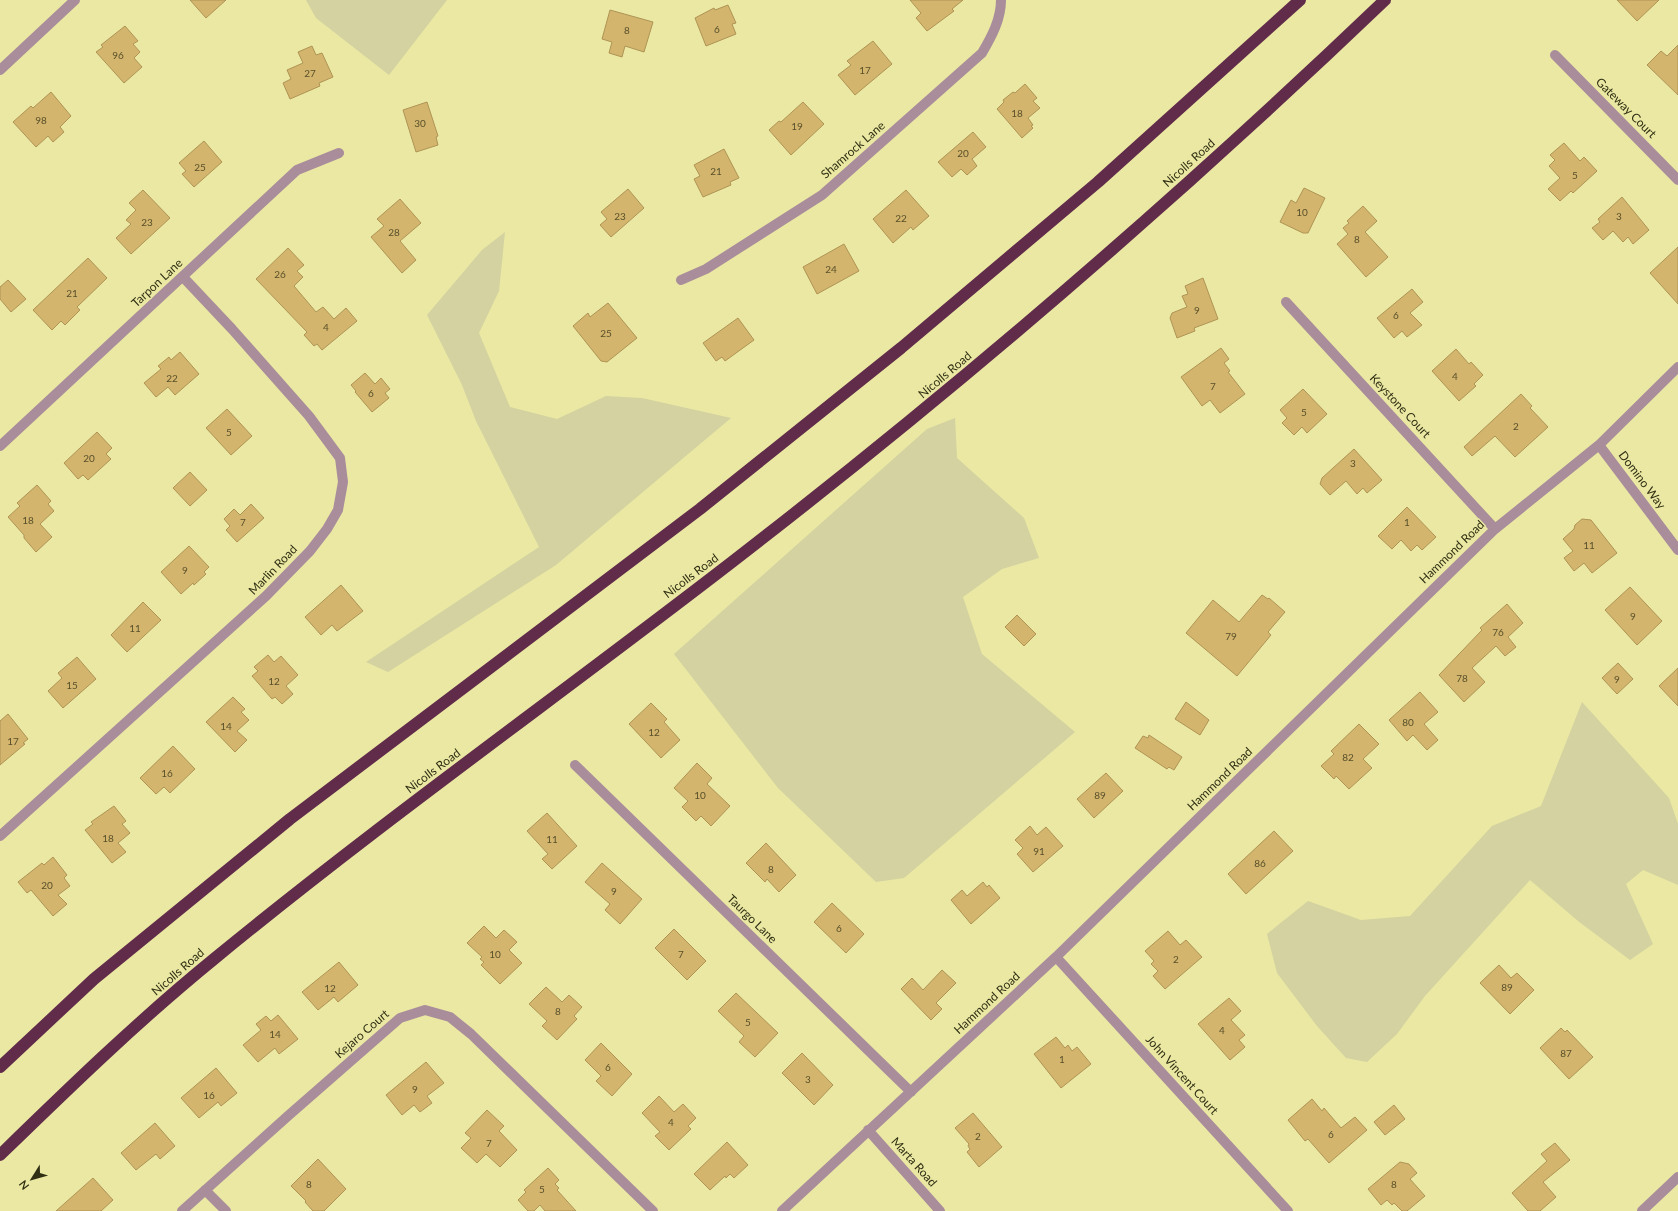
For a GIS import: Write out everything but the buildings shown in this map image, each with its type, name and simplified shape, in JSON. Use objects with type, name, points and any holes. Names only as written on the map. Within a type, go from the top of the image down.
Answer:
[{"type":"highway","points":[[0,1067],[94,979],[290,819],[700,509],[901,348],[1098,182],[1300,0]]},
{"type":"highway","name":"Nicolls Road","points":[[0,1155],[78,1079],[210,962],[348,852],[732,562],[943,395],[1131,234],[1238,139],[1385,0]]},
{"type":"street","points":[[0,70],[75,0]]},
{"type":"street","name":"Shamrock Lane","points":[[681,280],[706,269],[822,195],[982,53],[996,27],[1001,0]]},
{"type":"street","name":"Gateway Court","points":[[1555,55],[1678,180]]},
{"type":"street","name":"Tarpon Lane","points":[[0,446],[297,170],[340,152]]},
{"type":"street","name":"Marlin Road","points":[[0,836],[266,596],[310,551],[327,529],[338,510],[343,482],[340,458],[309,416],[232,329],[183,277]]},
{"type":"street","name":"Keystone Court","points":[[1286,302],[1495,529]]},
{"type":"street","name":"Hammond Road","points":[[782,1211],[1056,957],[1495,529],[1599,445],[1678,367]]},
{"type":"street","name":"Domino Way","points":[[1599,445],[1678,550]]},
{"type":"street","name":"Taurgo Lane","points":[[575,765],[911,1092]]},
{"type":"street","name":"John Vincent Court","points":[[1056,957],[1288,1211]]},
{"type":"street","name":"Kejaro Court","points":[[182,1211],[400,1018],[425,1010],[450,1017],[472,1034],[653,1211]]},
{"type":"street","name":"Marta Road","points":[[868,1130],[940,1211]]},
{"type":"street","points":[[1642,1211],[1678,1177]]},
{"type":"street","points":[[205,1190],[226,1211]]},
{"type":"green space","points":[[306,0],[447,0],[389,75],[316,18]]},
{"type":"green space","points":[[505,232],[499,291],[479,333],[510,407],[557,419],[606,396],[642,398],[731,418],[556,565],[388,672],[366,662],[539,547],[476,421],[462,385],[427,315],[482,250]]},
{"type":"green space","points":[[955,418],[957,458],[1024,518],[1039,558],[1002,569],[963,597],[982,654],[1075,732],[904,878],[876,882],[778,788],[674,654],[927,429]]},
{"type":"green space","points":[[1582,702],[1669,798],[1678,824],[1678,885],[1643,870],[1626,884],[1653,944],[1630,960],[1578,921],[1530,880],[1425,996],[1397,1034],[1367,1062],[1346,1058],[1317,1026],[1277,973],[1267,934],[1308,901],[1361,920],[1410,916],[1492,826],[1541,806]]}]
